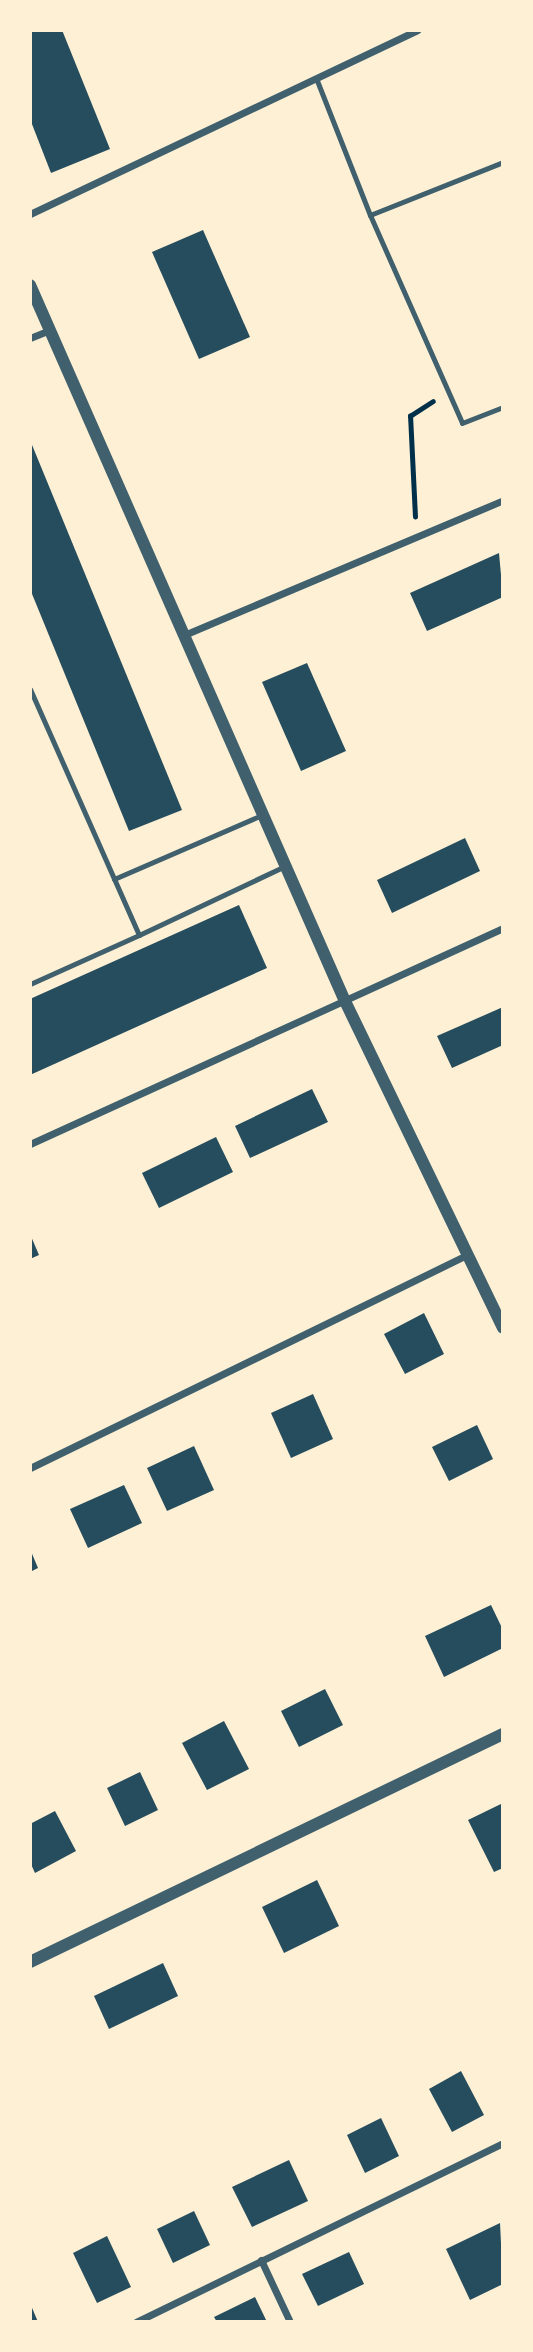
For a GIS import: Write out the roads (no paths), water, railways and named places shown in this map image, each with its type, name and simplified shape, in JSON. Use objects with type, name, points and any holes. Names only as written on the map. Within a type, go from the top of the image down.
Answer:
[{"type":"street","points":[[30,214],[417,30]]},
{"type":"street","points":[[30,285],[344,999],[503,1328]]},
{"type":"street","points":[[30,338],[50,330]]},
{"type":"street","points":[[184,635],[503,500]]},
{"type":"street","points":[[30,1144],[503,928]]},
{"type":"street","points":[[30,1468],[467,1255]]},
{"type":"street","points":[[30,1962],[503,1734]]},
{"type":"street","points":[[136,2322],[503,2143]]},
{"type":"street","points":[[261,2260],[290,2322]]},
{"type":"lane","points":[[316,78],[370,215],[462,423],[503,407]]},
{"type":"lane","points":[[370,215],[503,162]]},
{"type":"lane","points":[[30,689],[139,935]]},
{"type":"lane","points":[[114,879],[263,815]]},
{"type":"lane","points":[[30,984],[286,866]]}]
